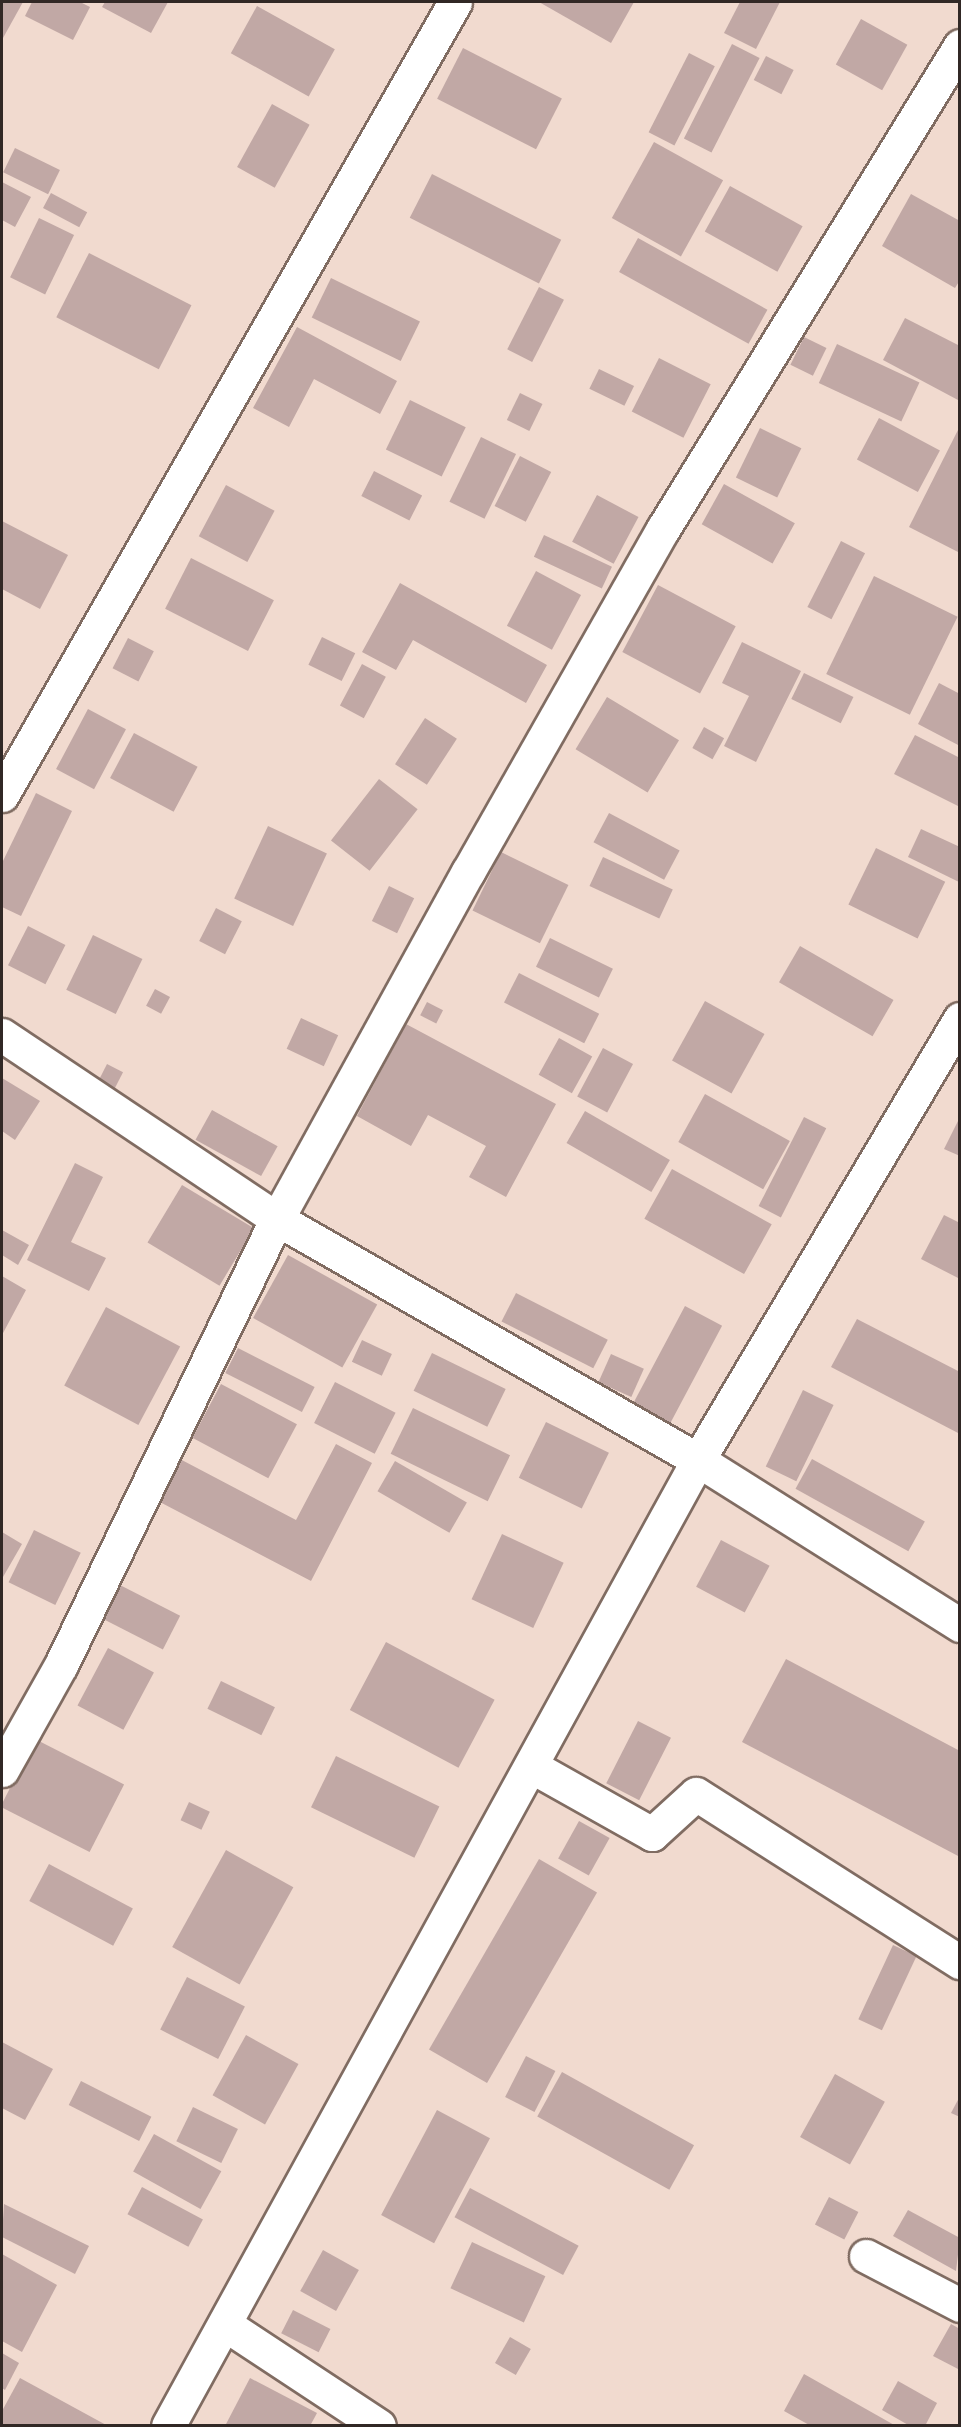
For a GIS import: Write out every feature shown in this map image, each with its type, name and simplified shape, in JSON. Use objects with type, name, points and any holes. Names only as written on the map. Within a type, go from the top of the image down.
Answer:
[{"type":"street","points":[[2,795],[455,2]]},
{"type":"street","points":[[2,1770],[61,1665],[277,1219],[468,872],[663,529],[960,46]]},
{"type":"street","points":[[168,2426],[226,2325],[698,1460],[960,1019]]},
{"type":"street","points":[[2,1035],[277,1219],[698,1460],[960,1624]]},
{"type":"street","points":[[531,1766],[652,1834],[696,1794],[960,1962]]},
{"type":"street","points":[[866,2256],[960,2305]]},
{"type":"street","points":[[226,2325],[379,2426]]},
{"type":"building","points":[[2,2],[23,2],[3,38],[2,37]]},
{"type":"building","points":[[32,2],[80,2],[90,7],[73,40],[25,16]]},
{"type":"building","points":[[105,2],[168,2],[151,33],[102,7]]},
{"type":"building","points":[[539,2],[634,2],[611,43]]},
{"type":"building","points":[[740,2],[780,2],[756,49],[724,33]]},
{"type":"building","points":[[257,6],[335,49],[309,96],[231,53]]},
{"type":"building","points":[[861,19],[907,45],[882,90],[836,64]]},
{"type":"building","points":[[732,44],[760,58],[711,153],[684,138]]},
{"type":"building","points":[[463,48],[562,98],[536,149],[437,99]]},
{"type":"building","points":[[689,53],[715,66],[674,145],[649,132]]},
{"type":"building","points":[[766,56],[794,70],[781,94],[754,80]]},
{"type":"building","points":[[272,104],[310,125],[275,188],[237,167]]},
{"type":"building","points":[[654,142],[723,180],[681,256],[612,218]]},
{"type":"building","points":[[15,148],[60,170],[48,194],[3,172]]},
{"type":"building","points":[[432,174],[561,240],[539,283],[410,218]]},
{"type":"building","points":[[2,182],[31,197],[15,227],[2,220]]},
{"type":"building","points":[[730,186],[803,226],[777,272],[705,231]]},
{"type":"building","points":[[51,193],[87,212],[79,227],[43,208]]},
{"type":"building","points":[[911,194],[960,221],[960,280],[955,288],[882,246]]},
{"type":"building","points":[[39,218],[74,235],[45,294],[10,277]]},
{"type":"building","points":[[638,238],[767,310],[749,344],[619,272]]},
{"type":"building","points":[[89,253],[191,305],[159,369],[56,317]]},
{"type":"building","points":[[331,278],[420,321],[401,361],[312,318]]},
{"type":"building","points":[[539,287],[564,300],[532,362],[507,349]]},
{"type":"building","points":[[905,318],[960,346],[958,400],[883,360]]},
{"type":"building","points":[[297,327],[397,381],[380,414],[314,379],[289,427],[253,408]]},
{"type":"building","points":[[804,337],[826,348],[813,376],[790,365]]},
{"type":"building","points":[[837,344],[919,382],[901,421],[819,383]]},
{"type":"building","points":[[659,358],[711,384],[683,438],[632,411]]},
{"type":"building","points":[[599,369],[634,386],[624,406],[589,389]]},
{"type":"building","points":[[520,393],[542,404],[529,431],[507,420]]},
{"type":"building","points":[[410,400],[466,427],[442,477],[386,449]]},
{"type":"building","points":[[879,418],[940,450],[918,492],[857,459]]},
{"type":"building","points":[[960,426],[960,553],[909,527]]},
{"type":"building","points":[[760,428],[801,448],[777,498],[736,477]]},
{"type":"building","points":[[481,437],[516,454],[484,519],[449,502]]},
{"type":"building","points":[[520,456],[551,472],[526,522],[495,506]]},
{"type":"building","points":[[374,471],[422,496],[409,520],[361,496]]},
{"type":"building","points":[[724,484],[795,523],[773,564],[702,524]]},
{"type":"building","points":[[226,485],[275,511],[247,562],[199,536]]},
{"type":"building","points":[[597,495],[638,517],[614,564],[572,542]]},
{"type":"building","points":[[2,521],[68,555],[40,609],[2,589]]},
{"type":"building","points":[[544,535],[612,567],[602,588],[534,557]]},
{"type":"building","points":[[841,541],[865,553],[831,619],[807,607]]},
{"type":"building","points":[[191,558],[274,600],[248,651],[165,609]]},
{"type":"building","points":[[536,571],[581,595],[552,650],[507,626]]},
{"type":"building","points":[[874,576],[958,617],[910,715],[826,674]]},
{"type":"building","points":[[400,583],[547,665],[526,703],[413,640],[396,670],[362,652]]},
{"type":"building","points":[[658,585],[736,626],[700,693],[622,652]]},
{"type":"building","points":[[322,637],[355,653],[342,681],[308,665]]},
{"type":"building","points":[[128,638],[154,651],[138,681],[113,668]]},
{"type":"building","points":[[742,642],[801,671],[756,762],[724,746],[749,696],[722,683]]},
{"type":"building","points":[[362,664],[386,677],[364,718],[340,705]]},
{"type":"building","points":[[804,673],[853,697],[841,723],[791,699]]},
{"type":"building","points":[[939,683],[960,694],[960,746],[918,724]]},
{"type":"building","points":[[607,697],[679,740],[648,793],[576,749]]},
{"type":"building","points":[[88,709],[126,729],[94,789],[56,769]]},
{"type":"building","points":[[425,718],[457,739],[427,785],[395,764]]},
{"type":"building","points":[[704,727],[724,738],[712,759],[692,748]]},
{"type":"building","points":[[134,733],[198,767],[174,812],[110,778]]},
{"type":"building","points":[[915,735],[960,758],[960,807],[894,774]]},
{"type":"building","points":[[379,779],[418,809],[370,871],[331,840]]},
{"type":"building","points":[[36,793],[72,811],[21,916],[2,907],[2,863]]},
{"type":"building","points":[[609,813],[680,851],[664,880],[594,842]]},
{"type":"building","points":[[268,826],[327,853],[293,926],[234,899]]},
{"type":"building","points":[[921,829],[960,847],[959,882],[908,857]]},
{"type":"building","points":[[876,848],[945,882],[918,938],[848,905]]},
{"type":"building","points":[[501,852],[568,885],[540,943],[473,910]]},
{"type":"building","points":[[603,857],[673,890],[659,919],[589,886]]},
{"type":"building","points":[[389,886],[414,898],[397,933],[372,921]]},
{"type":"building","points":[[216,908],[242,921],[225,954],[199,941]]},
{"type":"building","points":[[28,926],[65,945],[45,984],[8,965]]},
{"type":"building","points":[[93,935],[142,959],[116,1014],[66,990]]},
{"type":"building","points":[[550,938],[613,969],[599,997],[536,967]]},
{"type":"building","points":[[800,946],[894,1000],[873,1036],[779,982]]},
{"type":"building","points":[[519,973],[599,1014],[584,1043],[504,1002]]},
{"type":"building","points":[[155,989],[170,997],[161,1014],[146,1006]]},
{"type":"building","points":[[705,1001],[764,1034],[732,1093],[672,1060]]},
{"type":"building","points":[[427,1002],[443,1010],[436,1024],[420,1015]]},
{"type":"building","points":[[301,1018],[338,1035],[324,1066],[287,1049]]},
{"type":"building","points":[[406,1024],[556,1104],[506,1197],[469,1177],[486,1146],[428,1115],[411,1146],[357,1116]]},
{"type":"building","points":[[559,1038],[592,1056],[572,1093],[539,1075]]},
{"type":"building","points":[[603,1048],[633,1064],[607,1113],[577,1097]]},
{"type":"building","points":[[107,1064],[123,1072],[114,1089],[98,1081]]},
{"type":"building","points":[[2,1078],[40,1101],[15,1140],[2,1131]]},
{"type":"building","points":[[705,1094],[790,1141],[763,1189],[678,1142]]},
{"type":"building","points":[[212,1110],[278,1146],[261,1176],[196,1140]]},
{"type":"building","points":[[585,1111],[670,1160],[651,1192],[566,1143]]},
{"type":"building","points":[[804,1117],[826,1128],[781,1217],[759,1206]]},
{"type":"building","points":[[960,1117],[960,1156],[944,1149]]},
{"type":"building","points":[[75,1163],[103,1177],[71,1242],[106,1258],[89,1291],[27,1260]]},
{"type":"building","points":[[672,1169],[772,1224],[744,1274],[644,1219]]},
{"type":"building","points":[[182,1185],[254,1228],[219,1286],[147,1242]]},
{"type":"building","points":[[944,1215],[960,1223],[960,1279],[921,1259]]},
{"type":"building","points":[[2,1230],[29,1245],[18,1265],[2,1255]]},
{"type":"building","points":[[288,1255],[377,1304],[342,1367],[253,1318]]},
{"type":"building","points":[[2,1276],[26,1290],[2,1335]]},
{"type":"building","points":[[516,1293],[608,1340],[593,1368],[501,1322]]},
{"type":"building","points":[[685,1306],[722,1326],[668,1427],[631,1408]]},
{"type":"building","points":[[106,1307],[180,1346],[138,1425],[64,1386]]},
{"type":"building","points":[[857,1319],[960,1372],[960,1434],[831,1367]]},
{"type":"building","points":[[362,1340],[392,1354],[382,1376],[352,1362]]},
{"type":"building","points":[[238,1348],[315,1387],[302,1412],[225,1373]]},
{"type":"building","points":[[432,1353],[506,1389],[487,1427],[414,1391]]},
{"type":"building","points":[[611,1354],[644,1369],[631,1397],[598,1382]]},
{"type":"building","points":[[335,1382],[396,1413],[375,1454],[314,1423]]},
{"type":"building","points":[[221,1384],[297,1424],[268,1478],[192,1438]]},
{"type":"building","points":[[803,1390],[834,1405],[796,1481],[766,1466]]},
{"type":"building","points":[[413,1408],[510,1455],[488,1501],[391,1454]]},
{"type":"building","points":[[546,1422],[609,1453],[582,1508],[519,1478]]},
{"type":"building","points":[[336,1444],[372,1463],[311,1581],[156,1500],[178,1458],[296,1520]]},
{"type":"building","points":[[812,1459],[925,1522],[908,1551],[796,1489]]},
{"type":"building","points":[[395,1461],[467,1502],[449,1533],[378,1491]]},
{"type":"building","points":[[34,1530],[81,1553],[55,1605],[9,1582]]},
{"type":"building","points":[[2,1532],[22,1544],[3,1577],[2,1576]]},
{"type":"building","points":[[502,1534],[564,1563],[533,1628],[472,1599]]},
{"type":"building","points":[[721,1540],[770,1566],[745,1613],[696,1587]]},
{"type":"building","points":[[116,1583],[180,1616],[163,1650],[99,1617]]},
{"type":"building","points":[[386,1642],[495,1700],[458,1768],[350,1710]]},
{"type":"building","points":[[108,1648],[154,1672],[123,1730],[77,1705]]},
{"type":"building","points":[[786,1659],[960,1751],[960,1857],[742,1742]]},
{"type":"building","points":[[221,1681],[275,1707],[261,1735],[207,1709]]},
{"type":"building","points":[[638,1721],[671,1738],[639,1800],[606,1783]]},
{"type":"building","points":[[35,1739],[124,1784],[90,1852],[2,1807]]},
{"type":"building","points":[[336,1756],[439,1806],[414,1858],[311,1807]]},
{"type":"building","points":[[189,1802],[210,1812],[201,1830],[181,1820]]},
{"type":"building","points":[[579,1821],[610,1838],[589,1876],[558,1859]]},
{"type":"building","points":[[226,1850],[293,1887],[240,1984],[172,1947]]},
{"type":"building","points":[[539,1859],[597,1892],[487,2083],[429,2050]]},
{"type":"building","points":[[49,1864],[133,1909],[113,1946],[29,1901]]},
{"type":"building","points":[[893,1945],[917,1956],[882,2030],[858,2019]]},
{"type":"building","points":[[187,1977],[245,2007],[218,2059],[160,2030]]},
{"type":"building","points":[[246,2035],[298,2064],[265,2124],[213,2095]]},
{"type":"building","points":[[2,2042],[53,2069],[25,2120],[2,2108]]},
{"type":"building","points":[[526,2056],[555,2071],[535,2112],[505,2097]]},
{"type":"building","points":[[562,2072],[694,2145],[669,2190],[537,2117]]},
{"type":"building","points":[[835,2074],[885,2102],[850,2165],[800,2137]]},
{"type":"building","points":[[81,2081],[151,2117],[139,2141],[69,2105]]},
{"type":"building","points":[[960,2096],[960,2117],[951,2113]]},
{"type":"building","points":[[193,2107],[238,2129],[221,2163],[176,2141]]},
{"type":"building","points":[[437,2110],[490,2138],[434,2243],[381,2215]]},
{"type":"building","points":[[154,2134],[221,2171],[200,2209],[133,2172]]},
{"type":"building","points":[[142,2187],[203,2219],[188,2247],[127,2214]]},
{"type":"building","points":[[470,2188],[579,2246],[563,2275],[455,2217]]},
{"type":"building","points":[[829,2197],[858,2212],[844,2240],[815,2225]]},
{"type":"building","points":[[4,2204],[89,2246],[75,2274],[2,2237]]},
{"type":"building","points":[[908,2210],[960,2238],[956,2271],[893,2236]]},
{"type":"building","points":[[472,2242],[545,2276],[524,2322],[450,2288]]},
{"type":"building","points":[[323,2250],[359,2270],[336,2311],[300,2291]]},
{"type":"building","points":[[2,2254],[57,2285],[22,2352],[2,2341]]},
{"type":"building","points":[[293,2310],[330,2329],[319,2352],[281,2333]]},
{"type":"building","points":[[951,2324],[960,2329],[960,2370],[933,2356]]},
{"type":"building","points":[[510,2337],[531,2349],[516,2375],[495,2363]]},
{"type":"building","points":[[2,2353],[19,2363],[5,2390],[2,2388]]},
{"type":"building","points":[[804,2374],[896,2426],[811,2426],[784,2411]]},
{"type":"building","points":[[20,2378],[108,2426],[2,2426],[2,2411]]},
{"type":"building","points":[[250,2378],[317,2413],[310,2426],[225,2426]]},
{"type":"building","points":[[898,2381],[937,2403],[925,2426],[910,2426],[882,2410]]}]
